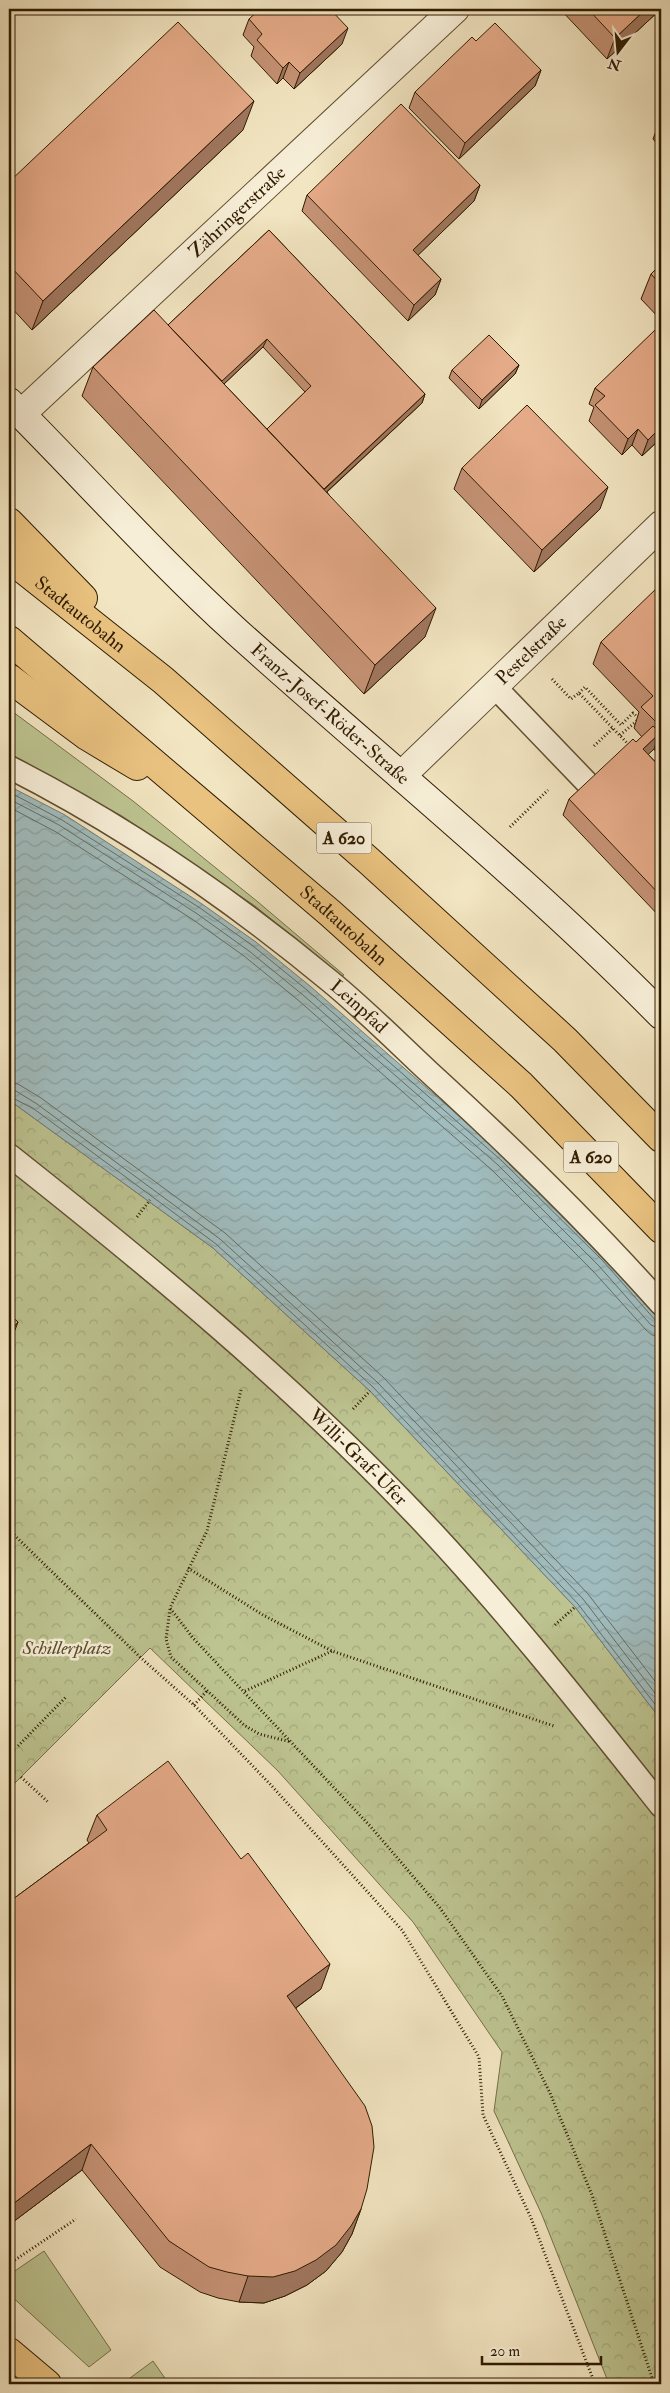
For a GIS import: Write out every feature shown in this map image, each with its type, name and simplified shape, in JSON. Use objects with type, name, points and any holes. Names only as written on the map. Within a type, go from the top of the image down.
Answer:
[{"type":"main road","points":[[9,522],[163,680]]},
{"type":"main road","name":"Stadtautobahn","points":[[9,558],[163,680],[369,861],[544,1020],[661,1138]]},
{"type":"main road","name":"Stadtautobahn","points":[[9,640],[330,913],[520,1085],[661,1229]]},
{"type":"main road","points":[[9,678],[87,736],[207,808]]},
{"type":"main road","points":[[9,2352],[47,2384]]},
{"type":"street","name":"Zähringerstraße","points":[[15,408],[455,9]]},
{"type":"street","name":"Franz-Josef-Röder-Straße","points":[[15,408],[108,505],[236,631],[487,851],[661,1015]]},
{"type":"street","name":"Pestelstraße","points":[[402,776],[661,525]]},
{"type":"lane","points":[[494,686],[592,788]]},
{"type":"lane","name":"Leinpfad","points":[[9,767],[117,827],[188,872],[249,916],[333,984],[514,1150],[615,1252],[661,1304]]},
{"type":"lane","name":"Willi-Graf-Ufer","points":[[9,1155],[119,1243],[250,1355],[418,1517],[532,1646],[661,1806]]},
{"type":"path","points":[[527,653],[571,699],[585,688],[621,724],[634,713],[640,720],[620,735]]},
{"type":"path","points":[[579,692],[631,747]]},
{"type":"path","points":[[140,1214],[150,1200]]},
{"type":"path","points":[[250,1355],[207,1531],[170,1608],[166,1639],[172,1657],[244,1725],[259,1734],[291,1742]]},
{"type":"path","points":[[356,1406],[370,1391]]},
{"type":"path","points":[[9,1530],[141,1658],[194,1705],[270,1784],[402,1930],[479,2057],[483,2115],[535,2226],[595,2384]]},
{"type":"path","points":[[188,1568],[263,1615],[332,1651],[559,1728]]},
{"type":"path","points":[[561,1619],[575,1607]]},
{"type":"path","points":[[170,1608],[193,1638],[245,1691],[371,1827],[440,1908],[502,1996],[550,2093],[592,2195],[654,2384]]},
{"type":"path","points":[[245,1691],[332,1651]]},
{"type":"path","points":[[9,1685],[15,1679]]},
{"type":"path","points":[[194,1705],[207,1691]]},
{"type":"path","points":[[18,1746],[66,1697]]},
{"type":"path","points":[[21,1777],[48,1802]]},
{"type":"path","points":[[9,2264],[76,2219]]},
{"type":"green space","points":[[9,709],[133,801],[258,902],[344,975],[341,976],[255,906],[122,816],[9,755]]},
{"type":"green space","name":"Schillerplatz","points":[[9,1100],[213,1248],[370,1391],[575,1607],[661,1720],[661,2384],[609,2384],[542,2215],[494,2111],[502,2052],[413,1922],[278,1771],[150,1648],[9,1789]]},
{"type":"green space","points":[[44,2251],[111,2350],[89,2367],[9,2294],[9,2275]]},
{"type":"green space","points":[[153,2361],[169,2384],[122,2384]]},
{"type":"water","points":[[9,786],[65,815],[202,904],[256,942],[310,986],[506,1157],[607,1258],[661,1319],[661,1720],[575,1607],[370,1391],[213,1248],[9,1100]]},
{"type":"building","points":[[260,9],[330,9],[348,28],[300,73],[289,62],[283,68],[257,40],[262,34],[249,19]]},
{"type":"building","points":[[588,9],[646,9],[615,38]]},
{"type":"building","points":[[178,22],[254,101],[43,301],[9,265],[9,182]]},
{"type":"building","points":[[495,23],[541,70],[465,143],[415,92],[472,37],[476,41]]},
{"type":"building","points":[[401,104],[480,185],[413,250],[441,279],[414,305],[307,195]]},
{"type":"building","points":[[661,125],[661,136],[656,131]]},
{"type":"building","points":[[269,230],[425,394],[324,489],[267,429],[311,386],[267,339],[222,381],[168,325]]},
{"type":"building","points":[[661,264],[661,285],[651,274]]},
{"type":"building","points":[[154,310],[436,608],[375,665],[93,367]]},
{"type":"building","points":[[655,330],[661,337],[661,427],[648,440],[638,429],[628,439],[595,405],[605,396],[595,388]]},
{"type":"building","points":[[489,335],[519,365],[482,400],[452,370]]},
{"type":"building","points":[[527,405],[608,487],[542,550],[462,468]]},
{"type":"building","points":[[660,585],[661,727],[641,707],[653,696],[601,642]]},
{"type":"building","points":[[653,726],[660,733],[643,749],[661,768],[661,896],[569,799],[633,739],[636,742]]},
{"type":"building","points":[[9,1314],[18,1322],[9,1333]]},
{"type":"building","points":[[9,1660],[13,1664],[9,1668]]},
{"type":"building","points":[[168,1761],[241,1859],[248,1853],[330,1964],[287,1996],[365,2106],[372,2126],[374,2147],[367,2189],[361,2209],[351,2226],[336,2245],[316,2260],[295,2271],[273,2277],[248,2276],[209,2267],[169,2241],[91,2144],[9,2207],[9,1902],[107,1830],[97,1815]]}]
